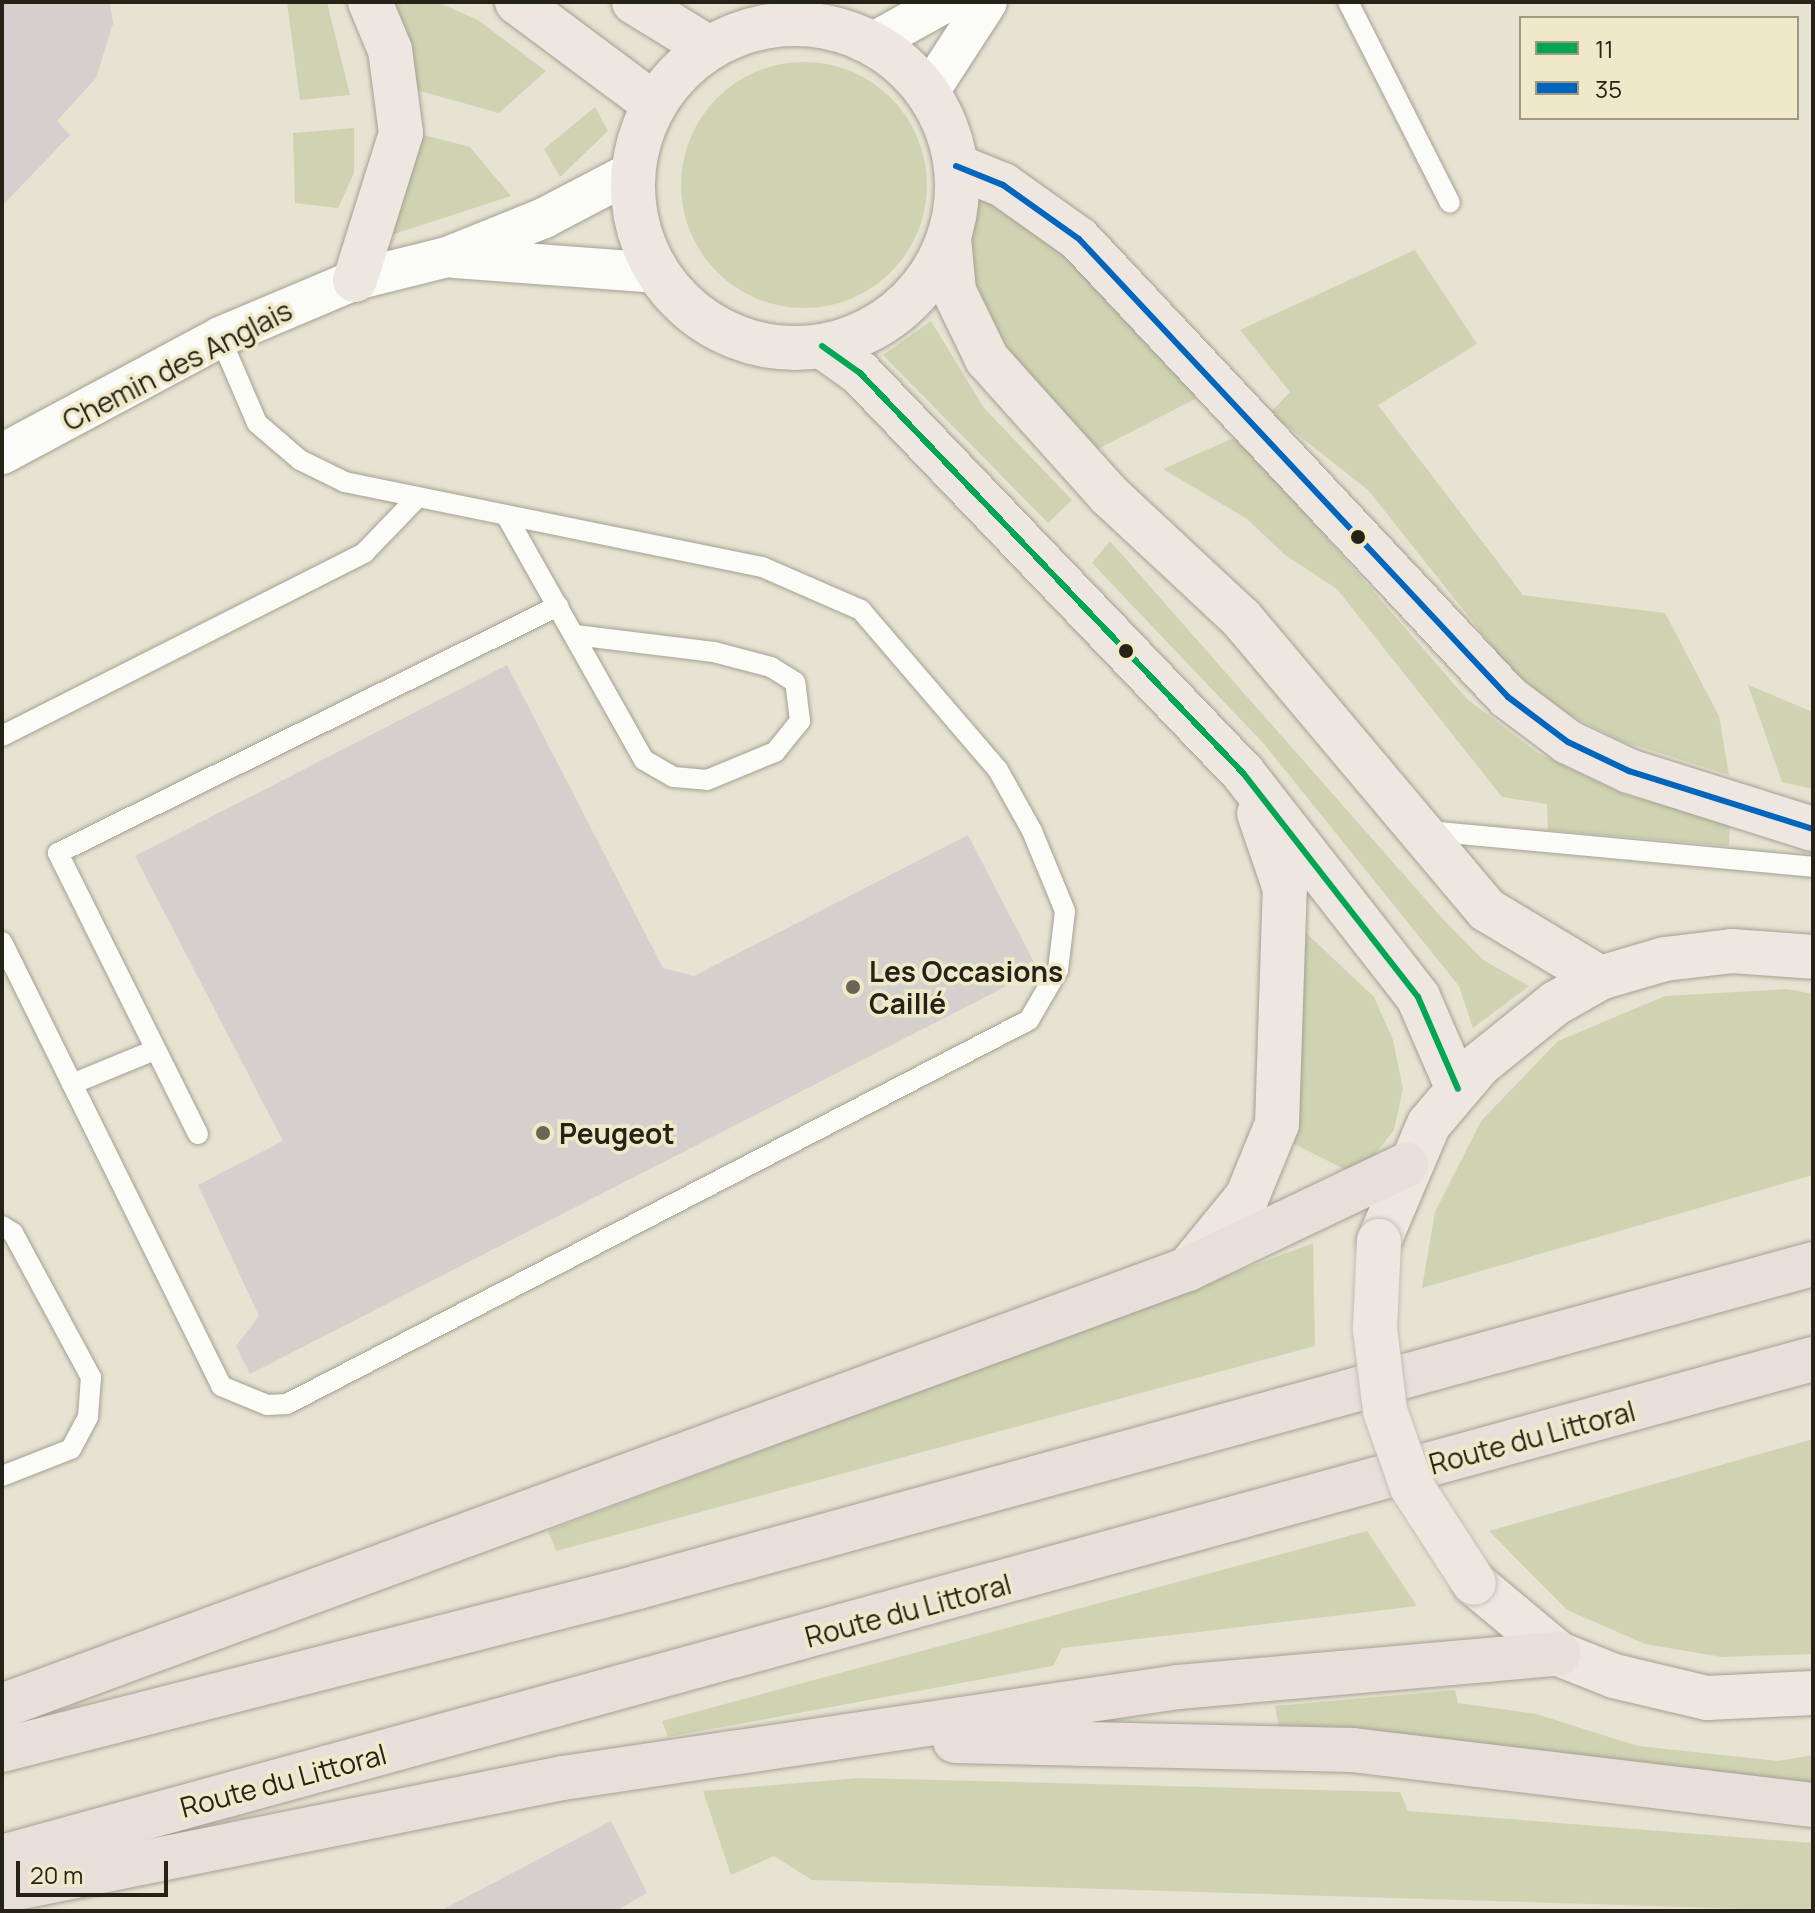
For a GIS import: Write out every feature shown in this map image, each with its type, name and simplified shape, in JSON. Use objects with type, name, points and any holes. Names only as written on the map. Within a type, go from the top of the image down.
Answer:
[{"type":"highway","points":[[2,1706],[1188,1269],[1406,1165]]},
{"type":"highway","points":[[2,1750],[638,1587],[1813,1264]]},
{"type":"highway","name":"Route du Littoral","points":[[2,1857],[1813,1359]]},
{"type":"highway","points":[[2,1891],[563,1778],[1178,1687],[1559,1654]]},
{"type":"highway","points":[[825,1739],[1352,1750],[1813,1805]]},
{"type":"main road","points":[[355,280],[401,133],[390,50],[370,2]]},
{"type":"main road","points":[[517,2],[654,104]]},
{"type":"main road","points":[[634,2],[709,48]]},
{"type":"main road","points":[[949,238],[930,277],[901,310],[864,333],[822,346],[775,347],[729,334],[689,308],[658,273],[637,224],[632,172],[654,104],[709,48],[789,23],[872,43],[928,93],[956,166],[949,238],[954,291],[987,359],[1109,495],[1241,618],[1487,910],[1600,978]]},
{"type":"main road","points":[[956,166],[1003,185],[1079,239],[1508,697],[1568,742],[1629,771],[1813,829]]},
{"type":"main road","points":[[822,346],[860,373],[1053,568],[1243,773],[1418,997],[1458,1089]]},
{"type":"main road","points":[[1188,1269],[1247,1197],[1277,1124],[1285,889],[1243,773]]},
{"type":"main road","points":[[1813,957],[1705,953],[1600,978],[1525,1025],[1458,1089],[1406,1165],[1379,1241],[1375,1329],[1385,1411],[1412,1487],[1474,1583],[1559,1654],[1707,1698],[1813,1693]]},
{"type":"street","points":[[872,43],[946,2]]},
{"type":"street","points":[[928,93],[987,2]]},
{"type":"street","name":"Chemin des Anglais","points":[[2,454],[220,337],[355,280],[447,257],[632,172]]},
{"type":"street","name":"Chemin des Anglais","points":[[447,257],[658,273]]},
{"type":"lane","points":[[1348,2],[1450,203]]},
{"type":"lane","points":[[2,942],[221,1386],[267,1405],[287,1404],[1029,1020],[1046,997],[1064,941],[1065,911],[1032,831],[998,770],[861,610],[762,567],[416,499],[345,482],[300,460],[257,423],[220,337]]},
{"type":"lane","points":[[2,736],[364,553],[416,499]]},
{"type":"lane","points":[[507,517],[644,760],[674,777],[707,780],[775,752],[800,721],[795,682],[771,667],[714,652],[575,635]]},
{"type":"lane","points":[[198,1134],[58,853],[558,606]]},
{"type":"lane","points":[[1417,829],[1813,867]]},
{"type":"lane","points":[[72,1084],[155,1050]]},
{"type":"lane","points":[[2,1226],[13,1233],[91,1377],[88,1417],[71,1449],[2,1476]]},
{"type":"green space","points":[[287,2],[327,2],[350,95],[300,100]]},
{"type":"green space","points":[[392,2],[437,2],[478,20],[546,71],[499,113],[409,88]]},
{"type":"green space","points":[[804,62],[851,72],[891,98],[917,138],[927,185],[917,232],[891,272],[851,298],[804,308],[757,298],[717,272],[691,232],[681,185],[691,138],[717,98],[757,72]]},
{"type":"green space","points":[[595,107],[608,131],[560,177],[544,149]]},
{"type":"green space","points":[[354,128],[354,173],[338,208],[295,203],[293,133]]},
{"type":"green space","points":[[420,134],[470,147],[511,196],[385,237]]},
{"type":"green space","points":[[978,194],[1087,266],[1199,397],[1092,452],[1022,381],[965,266]]},
{"type":"green space","points":[[1415,250],[1477,344],[1378,405],[1523,595],[1665,613],[1719,716],[1729,775],[1621,741],[1568,714],[1512,671],[1368,490],[1270,413],[1290,392],[1240,330]]},
{"type":"green space","points":[[931,321],[984,408],[1072,500],[1048,523],[883,355]]},
{"type":"green space","points":[[1238,436],[1467,699],[1538,753],[1623,794],[1730,823],[1729,846],[1548,830],[1547,804],[1502,797],[1337,589],[1285,555],[1247,519],[1163,469]]},
{"type":"green space","points":[[1110,541],[1442,918],[1483,960],[1529,986],[1473,1028],[1459,986],[1264,744],[1092,563]]},
{"type":"green space","points":[[1748,685],[1813,712],[1813,789],[1782,782]]},
{"type":"green space","points":[[1302,929],[1374,997],[1393,1040],[1403,1089],[1394,1130],[1358,1176],[1292,1143]]},
{"type":"green space","points":[[1787,989],[1813,994],[1813,1175],[1422,1288],[1435,1212],[1481,1121],[1558,1041],[1665,996]]},
{"type":"green space","points":[[1313,1243],[1315,1346],[556,1551],[548,1531]]},
{"type":"green space","points":[[1813,1439],[1813,1654],[1722,1657],[1645,1644],[1567,1610],[1489,1531]]},
{"type":"green space","points":[[1367,1531],[1417,1606],[1062,1648],[1053,1666],[668,1737],[662,1721]]},
{"type":"green space","points":[[1455,1690],[1458,1703],[1536,1714],[1638,1746],[1778,1761],[1813,1755],[1813,1791],[1279,1728],[1275,1706]]},
{"type":"green space","points":[[859,1778],[1400,1792],[1408,1811],[1813,1843],[1813,1911],[812,1880],[774,1856],[731,1875],[703,1791]]},
{"type":"building","points":[[2,2],[110,2],[113,24],[96,78],[57,121],[70,135],[2,206]]},
{"type":"building","points":[[507,665],[663,968],[694,976],[968,835],[1038,970],[250,1374],[236,1346],[259,1316],[198,1185],[283,1141],[135,856]]},
{"type":"building","points":[[611,1821],[647,1893],[616,1911],[440,1911]]},
{"type":"transit line","name":"35","points":[[956,166],[1003,185],[1079,239],[1508,697],[1568,742],[1629,771],[1813,829]]},
{"type":"transit line","name":"11","points":[[822,346],[860,373],[1243,773],[1418,997],[1458,1089]]},
{"type":"place","name":"Les Occasions Caillé","points":[[853,987]]},
{"type":"place","name":"Peugeot","points":[[543,1133]]}]
